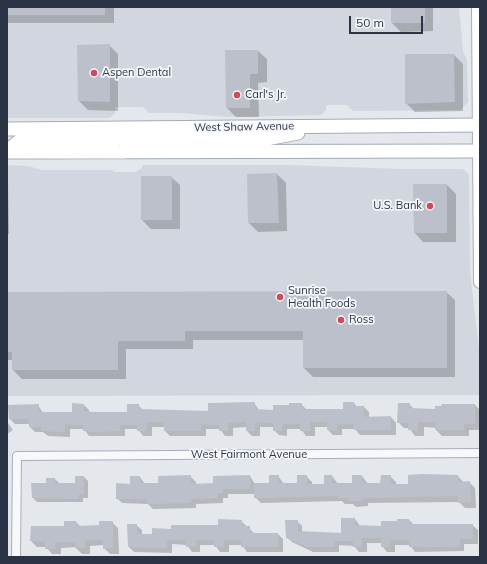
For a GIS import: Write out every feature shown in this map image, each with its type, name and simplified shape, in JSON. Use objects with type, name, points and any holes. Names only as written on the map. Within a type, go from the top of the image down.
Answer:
[{"type":"main road","points":[[478,7],[480,282]]},
{"type":"main road","points":[[124,152],[128,144],[137,140],[266,139],[335,125]]},
{"type":"main road","name":"West Shaw Avenue","points":[[7,129],[335,125],[479,125]]},
{"type":"main road","points":[[7,152],[19,141],[116,140],[125,136],[131,128]]},
{"type":"main road","points":[[7,152],[479,151]]},
{"type":"street","name":"West Fairmont Avenue","points":[[16,557],[17,456],[480,453]]},
{"type":"shaded area","points":[[7,7],[459,7],[463,52],[467,59],[468,102],[460,110],[353,111],[347,105],[326,105],[326,110],[321,115],[227,117],[181,113],[149,113],[143,107],[115,107],[115,113],[110,118],[7,118]]},
{"type":"shaded area","points":[[7,165],[28,166],[42,170],[112,170],[115,172],[136,172],[142,168],[142,165],[288,165],[401,169],[463,169],[469,175],[470,271],[480,359],[480,395],[7,396]]},
{"type":"building","points":[[7,7],[105,7],[105,15],[7,15]]},
{"type":"building","points":[[391,7],[425,7],[425,23],[391,23]]},
{"type":"building","name":"Aspen Dental","points":[[110,44],[110,102],[78,101],[77,45]]},
{"type":"building","points":[[225,50],[258,50],[258,74],[250,74],[250,108],[226,108]]},
{"type":"building","points":[[405,54],[454,54],[455,102],[405,104]]},
{"type":"building","points":[[277,173],[279,223],[248,223],[247,174]]},
{"type":"building","points":[[141,176],[172,176],[172,220],[141,220]]},
{"type":"building","points":[[413,184],[447,184],[447,233],[414,233]]},
{"type":"building","points":[[447,291],[447,368],[303,368],[303,331],[185,331],[185,341],[118,341],[118,370],[12,370],[12,352],[7,352],[7,292]]},
{"type":"building","points":[[255,402],[255,409],[273,410],[273,405],[289,405],[289,403],[302,403],[302,409],[343,409],[343,402],[354,402],[354,406],[364,406],[364,417],[391,416],[391,430],[354,430],[354,424],[337,424],[337,431],[327,430],[327,422],[310,422],[310,431],[300,431],[300,424],[283,424],[282,431],[273,431],[273,423],[255,422],[255,431],[246,431],[246,422],[228,423],[228,431],[219,431],[219,425],[201,424],[201,431],[164,431],[164,422],[147,422],[147,431],[137,431],[137,425],[120,425],[120,431],[83,431],[83,425],[65,424],[65,432],[41,431],[41,427],[29,427],[29,419],[9,419],[8,405],[39,404],[39,412],[72,412],[72,403],[84,404],[84,411],[127,412],[127,404],[139,404],[139,409],[208,411],[208,403]]},
{"type":"building","points":[[398,403],[410,403],[409,408],[435,409],[435,406],[441,406],[442,404],[475,404],[475,424],[464,424],[464,430],[435,430],[436,422],[418,422],[418,431],[408,430],[408,423],[397,423]]},
{"type":"building","points":[[191,475],[191,484],[213,483],[213,476],[250,475],[250,489],[223,489],[223,493],[218,493],[218,498],[191,499],[191,503],[147,504],[146,499],[116,499],[116,483],[130,484],[130,476],[140,476],[140,483],[158,483],[158,476]]},
{"type":"building","points":[[269,475],[279,475],[278,483],[297,483],[297,475],[307,475],[307,484],[324,484],[324,475],[332,475],[332,483],[352,483],[352,475],[362,475],[362,483],[380,483],[381,475],[391,475],[390,484],[408,484],[408,475],[458,475],[458,482],[470,481],[471,502],[458,503],[458,496],[363,498],[363,501],[349,501],[349,498],[338,498],[338,496],[254,498],[254,483],[269,483]]},
{"type":"building","points":[[75,476],[84,476],[84,494],[79,494],[79,499],[32,498],[31,483],[46,483],[46,478],[55,478],[55,483],[75,483]]},
{"type":"building","points":[[341,518],[355,518],[355,525],[381,526],[381,521],[397,521],[397,519],[409,519],[410,524],[473,524],[473,539],[460,539],[460,547],[409,547],[409,540],[390,540],[390,547],[381,547],[381,538],[362,538],[362,547],[353,547],[353,541],[334,541],[334,547],[308,547],[286,538],[285,520],[298,520],[298,531],[341,533]]},
{"type":"building","points":[[218,519],[242,520],[242,526],[250,526],[250,533],[278,533],[278,547],[241,547],[241,540],[224,540],[224,547],[214,547],[214,540],[196,540],[195,547],[186,547],[186,540],[167,540],[167,548],[128,547],[127,524],[137,524],[137,534],[152,534],[152,528],[171,529],[171,525],[218,525]]},
{"type":"building","points":[[64,521],[76,521],[77,526],[99,525],[99,521],[113,521],[113,548],[103,549],[103,540],[85,540],[85,548],[75,548],[75,542],[55,542],[55,549],[45,549],[45,541],[30,541],[31,526],[64,526]]},
{"type":"place","name":"Aspen Dental","points":[[94,73]]},
{"type":"place","name":"Carl's Jr.","points":[[237,95]]},
{"type":"place","name":"U.S. Bank","points":[[430,206]]},
{"type":"place","name":"Sunrise Health Foods","points":[[280,297]]},
{"type":"place","name":"Ross","points":[[341,320]]}]
